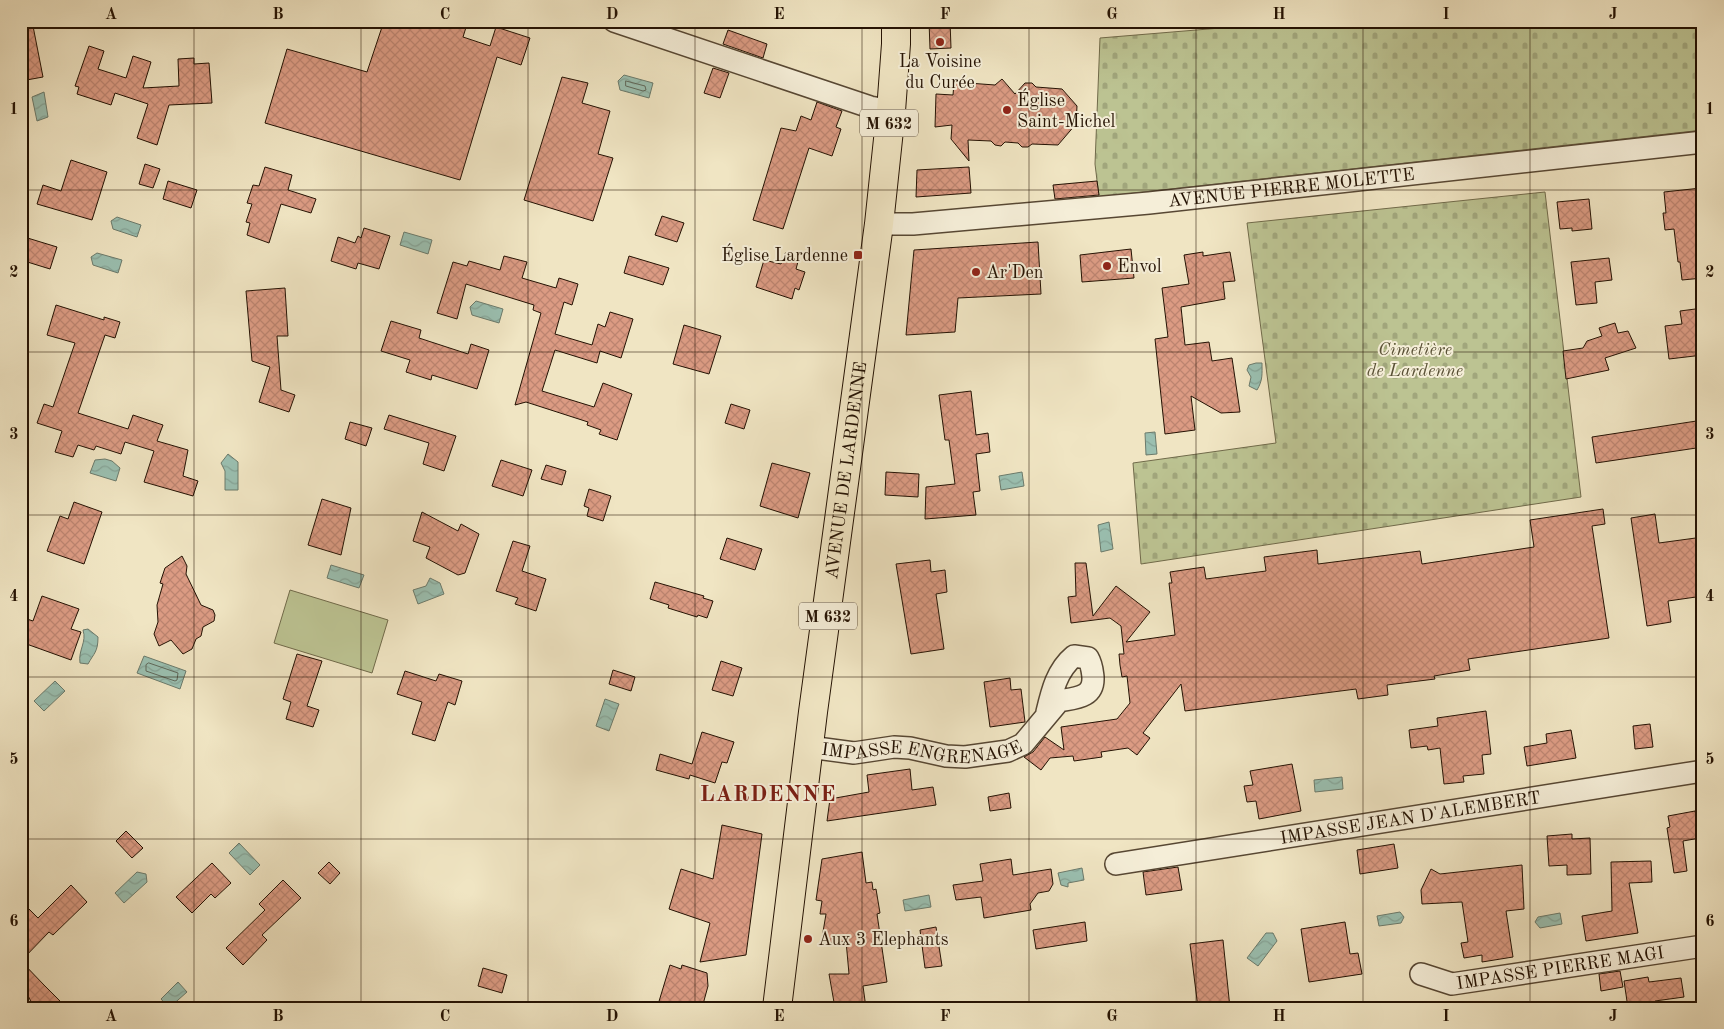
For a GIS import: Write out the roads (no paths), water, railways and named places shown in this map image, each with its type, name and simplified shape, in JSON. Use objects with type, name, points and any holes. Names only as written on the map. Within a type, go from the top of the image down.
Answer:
[{"type":"main road","name":"AVENUE DE LARDENNE","points":[[777,1008],[809,747],[879,224],[891,111],[896,21]]},
{"type":"street","points":[[614,21],[870,107],[891,111]]},
{"type":"street","name":"AVENUE PIERRE MOLETTE","points":[[879,224],[913,224],[1136,205],[1703,142]]},
{"type":"street","name":"IMPASSE ENGRENAGE","points":[[809,747],[854,753],[894,747],[910,748],[946,756],[965,757],[1008,752],[1022,744],[1047,712]]},
{"type":"street","name":"IMPASSE JEAN D'ALEMBERT","points":[[1116,864],[1703,771]]},
{"type":"street","name":"IMPASSE PIERRE MAGI","points":[[1421,974],[1452,984],[1703,946]]},
{"type":"water","points":[[624,75],[653,83],[649,98],[620,90],[618,81]]},
{"type":"water","points":[[44,92],[48,117],[37,121],[32,97]]},
{"type":"water","points":[[117,217],[141,225],[137,237],[113,229],[111,221]]},
{"type":"water","points":[[404,232],[432,240],[428,254],[400,245]]},
{"type":"water","points":[[97,253],[122,260],[118,273],[93,265],[91,257]]},
{"type":"water","points":[[476,301],[503,309],[499,323],[472,315],[470,307]]},
{"type":"water","points":[[1262,363],[1261,380],[1257,390],[1249,386],[1251,377],[1247,370],[1249,365]]},
{"type":"water","points":[[1155,432],[1157,454],[1146,455],[1145,433]]},
{"type":"water","points":[[228,454],[238,462],[238,490],[225,490],[225,471],[221,463]]},
{"type":"water","points":[[105,459],[112,461],[120,468],[116,481],[90,473],[95,460]]},
{"type":"water","points":[[1022,472],[1024,486],[1001,490],[999,476]]},
{"type":"water","points":[[1109,522],[1113,549],[1101,552],[1098,525]]},
{"type":"water","points":[[331,565],[364,575],[359,588],[327,578]]},
{"type":"water","points":[[430,578],[440,583],[444,594],[418,604],[413,590],[426,586]]},
{"type":"water","points":[[88,629],[98,637],[98,642],[88,664],[80,663],[80,654],[84,638],[83,630]]},
{"type":"water","points":[[144,656],[186,671],[180,689],[137,673]]},
{"type":"water","points":[[55,681],[65,691],[44,711],[34,701]]},
{"type":"water","points":[[605,699],[619,704],[609,731],[596,726]]},
{"type":"water","points":[[1342,777],[1343,789],[1315,792],[1314,780]]},
{"type":"water","points":[[239,843],[260,865],[250,875],[229,853]]},
{"type":"water","points":[[1082,868],[1084,880],[1068,883],[1068,887],[1061,885],[1058,873]]},
{"type":"water","points":[[137,872],[146,874],[147,882],[124,903],[115,893]]},
{"type":"water","points":[[929,895],[931,907],[905,911],[903,900]]},
{"type":"water","points":[[1400,912],[1404,917],[1401,923],[1379,926],[1377,916]]},
{"type":"water","points":[[1560,913],[1562,924],[1540,928],[1535,922],[1538,917]]},
{"type":"water","points":[[1266,933],[1273,933],[1277,941],[1258,966],[1247,958]]},
{"type":"water","points":[[178,982],[187,992],[169,1008],[161,999]]},
{"type":"place","name":"La Voisine du Curée","points":[[940,42]]},
{"type":"place","name":"Église Saint-Michel","points":[[1007,110]]},
{"type":"place","name":"Église Lardenne","points":[[858,255]]},
{"type":"place","name":"Envol","points":[[1107,266]]},
{"type":"place","name":"Ar'Den","points":[[976,272]]},
{"type":"place","name":"Aux 3 Elephants","points":[[808,939]]},
{"type":"district","name":"LARDENNE","points":[[768,793]]},
{"type":"park label","name":"Cimetière de Lardenne","points":[[1415,359]]}]
